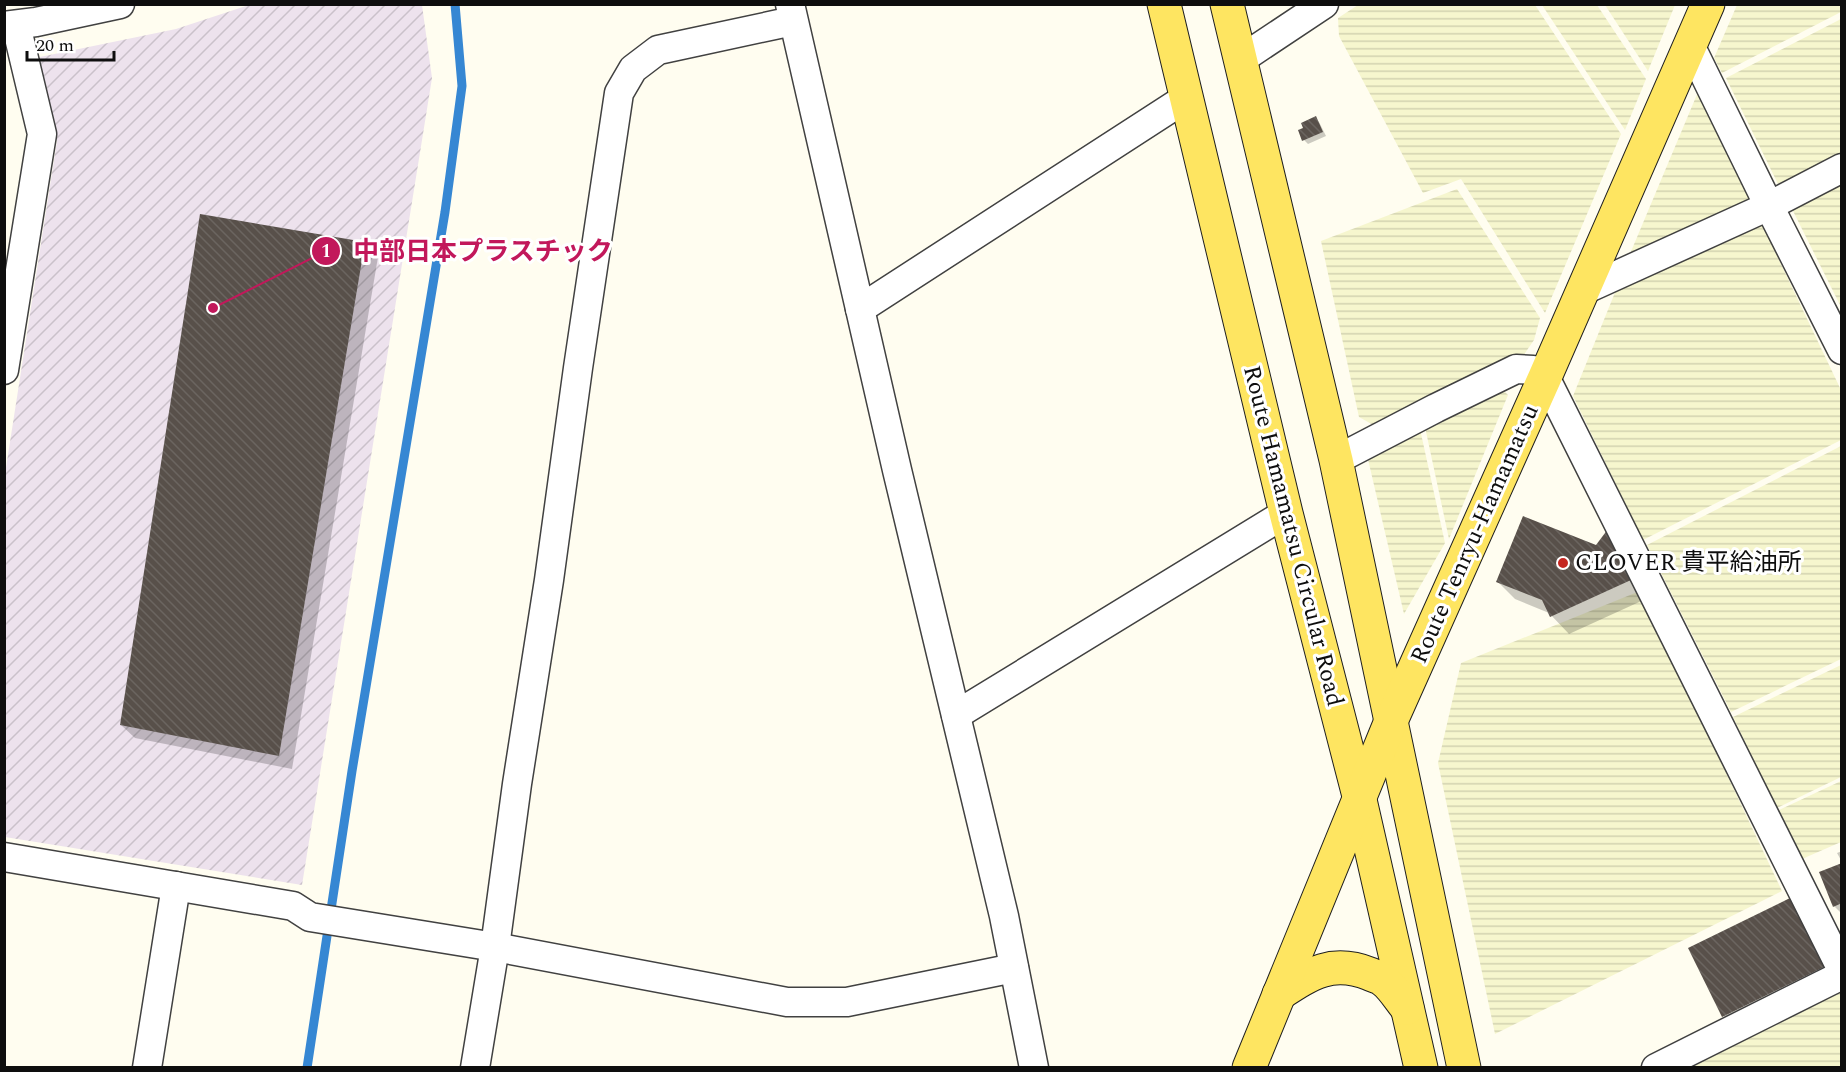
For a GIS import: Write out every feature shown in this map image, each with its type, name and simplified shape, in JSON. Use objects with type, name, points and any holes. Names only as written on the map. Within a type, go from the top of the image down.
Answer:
[{"type":"main road","name":"Route Hamamatsu Circular Road","points":[[1164,4],[1286,513],[1360,800],[1421,1068]]},
{"type":"main road","points":[[1227,4],[1336,460],[1464,1068]]},
{"type":"main road","name":"Route Tenryu-Hamamatsu","points":[[1249,1068],[1391,721],[1708,4]]},
{"type":"main road","points":[[1279,994],[1305,976],[1320,970],[1342,967],[1362,971],[1384,980],[1408,1010]]},
{"type":"street","points":[[4,370],[42,134],[10,26],[120,4]]},
{"type":"street","points":[[1240,60],[1324,4]]},
{"type":"street","points":[[475,1068],[495,947],[619,93],[633,69],[658,50],[792,13],[1004,916],[1034,1068]]},
{"type":"street","points":[[1691,46],[1842,350]]},
{"type":"street","points":[[860,309],[1186,98]]},
{"type":"street","points":[[1582,291],[1769,206],[1842,168]]},
{"type":"street","points":[[1336,460],[1516,369],[1533,370],[1545,377],[1842,970]]},
{"type":"street","points":[[956,715],[1286,513]]},
{"type":"street","points":[[4,857],[293,906],[310,917],[495,947],[787,1002],[847,1002],[1014,968]]},
{"type":"street","points":[[147,1068],[176,886]]},
{"type":"street","points":[[1656,1068],[1842,975]]},
{"type":"shaded area","points":[[249,5],[422,5],[432,78],[302,885],[5,837],[5,474],[57,141],[35,58],[176,29]]},
{"type":"green space","points":[[1358,5],[1535,5],[1621,134],[1545,313],[1461,179],[1423,193],[1339,36],[1338,18]]},
{"type":"green space","points":[[1542,5],[1597,5],[1646,79],[1625,130]]},
{"type":"green space","points":[[1605,5],[1675,5],[1648,71]]},
{"type":"green space","points":[[1737,5],[1841,5],[1841,12],[1722,73],[1714,58]]},
{"type":"green space","points":[[1841,19],[1841,153],[1778,184],[1726,78]]},
{"type":"green space","points":[[1698,92],[1751,199],[1627,261]]},
{"type":"green space","points":[[1841,179],[1841,307],[1790,205]]},
{"type":"green space","points":[[1457,189],[1540,318],[1534,340],[1523,356],[1377,427],[1359,417],[1321,241]]},
{"type":"green space","points":[[1760,220],[1841,390],[1841,440],[1643,540],[1573,396],[1616,290]]},
{"type":"green space","points":[[1502,389],[1508,395],[1449,539],[1425,427]]},
{"type":"green space","points":[[1420,429],[1445,543],[1404,614],[1367,455]]},
{"type":"green space","points":[[1841,446],[1841,659],[1731,712],[1647,545]]},
{"type":"green space","points":[[1640,591],[1782,891],[1495,1034],[1438,763],[1461,663]]},
{"type":"green space","points":[[1841,665],[1841,777],[1777,808],[1733,717]]},
{"type":"green space","points":[[1841,781],[1841,842],[1802,859],[1779,810]]},
{"type":"green space","points":[[1841,991],[1841,1067],[1682,1067]]},
{"type":"building","points":[[1316,116],[1323,132],[1302,141],[1298,130],[1303,128],[1301,123]]},
{"type":"building","points":[[200,214],[365,242],[279,756],[120,725]]},
{"type":"building","name":"CLOVER 貴平給油所","points":[[1523,516],[1596,545],[1608,529],[1631,580],[1550,617],[1542,600],[1496,582]]},
{"type":"building","points":[[1842,863],[1842,903],[1833,907],[1819,872]]},
{"type":"building","points":[[1790,898],[1824,967],[1722,1017],[1688,948]]},
{"type":"waterway","points":[[307,1068],[352,771],[445,212],[462,86],[455,4]]},
{"type":"place","name":"中部日本プラスチック","points":[[213,308]]},
{"type":"place","name":"CLOVER 貴平給油所","points":[[1563,563]]}]
